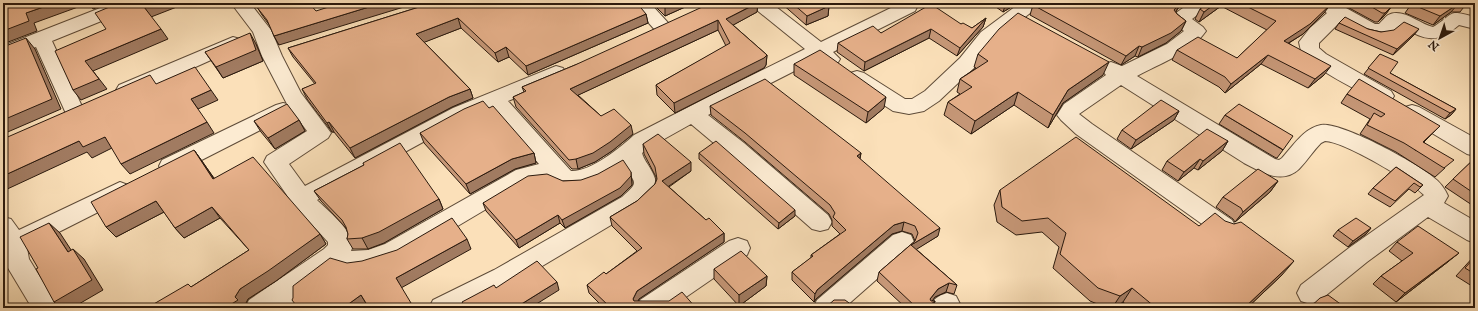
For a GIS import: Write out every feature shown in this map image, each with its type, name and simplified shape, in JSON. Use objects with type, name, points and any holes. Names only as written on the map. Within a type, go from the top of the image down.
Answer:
[{"type":"street","points":[[3,53],[130,3]]},
{"type":"street","points":[[240,3],[279,54],[296,103],[320,133],[275,162],[301,198],[340,239],[340,248],[333,256],[286,299],[258,308]]},
{"type":"street","points":[[640,3],[662,26]]},
{"type":"street","points":[[759,3],[819,51],[847,71],[900,106],[909,107],[917,106],[932,96],[967,63],[988,36],[1032,3]]},
{"type":"street","points":[[1202,3],[1180,19],[1196,31],[1174,49],[1121,75],[1071,109],[1068,114],[1084,129],[1224,226]]},
{"type":"street","points":[[333,256],[353,262],[368,260],[393,252],[524,176],[544,172],[555,174],[566,179],[582,178],[595,174],[630,151],[642,141],[692,114],[908,7]]},
{"type":"street","points":[[1475,23],[1469,20],[1456,18],[1438,32],[1432,32],[1405,21],[1395,19],[1384,30],[1379,31],[1368,28],[1332,8],[1318,32],[1309,42],[1310,50],[1320,59],[1475,148]]},
{"type":"street","points":[[1014,16],[1034,27]]},
{"type":"street","points":[[640,36],[681,18]]},
{"type":"street","points":[[110,97],[262,30]]},
{"type":"street","points":[[41,38],[75,113]]},
{"type":"street","points":[[1094,60],[1269,166],[1281,169],[1290,164],[1313,139],[1322,133],[1332,133],[1345,138],[1423,181],[1432,188],[1436,196],[1433,201],[1358,255],[1310,293]]},
{"type":"street","points":[[301,198],[418,135],[494,98],[576,64]]},
{"type":"street","points":[[494,98],[566,179]]},
{"type":"street","points":[[46,308],[17,261],[7,239],[148,176],[296,103]]},
{"type":"street","points":[[692,114],[736,149],[820,222]]},
{"type":"street","points":[[442,308],[503,277],[630,203],[644,189],[646,182],[643,174],[632,161],[630,151]]},
{"type":"street","points":[[1428,205],[1475,233]]},
{"type":"street","points":[[826,308],[902,242]]},
{"type":"street","points":[[649,308],[738,248]]},
{"type":"building","points":[[13,3],[55,3],[26,13],[29,21],[3,31],[3,7]]},
{"type":"building","points":[[119,3],[155,3],[144,7],[161,29],[85,61],[99,79],[73,90],[55,51],[106,29],[95,13]]},
{"type":"building","points":[[256,3],[309,3],[316,11],[341,3],[382,3],[274,36],[267,20],[256,6],[258,5]]},
{"type":"building","points":[[432,3],[637,3],[646,14],[526,66],[506,47],[495,53],[458,18],[416,34],[470,89],[449,97],[350,148],[329,122],[327,123],[302,89],[316,83],[288,48]]},
{"type":"building","points":[[661,3],[673,3],[665,7]]},
{"type":"building","points":[[711,3],[757,3],[726,19],[767,55],[764,58],[674,103],[656,85],[730,43],[718,20],[570,89],[601,116],[614,109],[631,125],[610,142],[593,153],[569,160],[513,97],[526,91],[522,87],[575,65]]},
{"type":"building","points":[[792,3],[825,3],[829,6],[807,16]]},
{"type":"building","points":[[1036,3],[1180,3],[1174,10],[1186,21],[1171,33],[1142,47],[1139,46],[1126,56],[1033,5]]},
{"type":"building","points":[[1208,3],[1216,3],[1204,12],[1200,9]]},
{"type":"building","points":[[1240,3],[1331,4],[1310,24],[1284,41],[1331,66],[1315,79],[1268,55],[1231,84],[1225,77],[1177,50],[1198,37],[1237,58],[1276,21]]},
{"type":"building","points":[[1365,3],[1387,3],[1392,6],[1385,13],[1382,13]]},
{"type":"building","points":[[1465,3],[1458,4],[1440,16],[1411,4]]},
{"type":"building","points":[[931,4],[961,24],[963,23],[972,28],[986,18],[960,48],[931,29],[865,62],[838,43],[873,26],[881,33]]},
{"type":"building","points":[[1018,13],[1109,62],[1068,90],[1053,115],[1018,92],[975,121],[948,102],[972,87],[960,79],[988,61],[978,54],[999,29]]},
{"type":"building","points":[[1345,17],[1368,29],[1381,32],[1394,30],[1404,22],[1419,29],[1397,49],[1339,23]]},
{"type":"building","points":[[250,33],[256,50],[216,67],[205,52]]},
{"type":"building","points":[[26,38],[52,99],[3,120],[3,76],[6,75],[3,64],[3,47]]},
{"type":"building","points":[[820,50],[886,97],[868,112],[794,64]]},
{"type":"building","points":[[1380,54],[1398,62],[1390,73],[1456,109],[1450,113],[1368,68]]},
{"type":"building","points":[[195,67],[211,90],[191,99],[207,122],[121,164],[105,137],[83,147],[79,141],[3,176],[3,139],[150,75],[156,84]]},
{"type":"building","points":[[765,79],[861,153],[857,156],[940,228],[911,245],[957,285],[949,283],[938,289],[930,299],[931,301],[935,301],[926,308],[917,308],[879,272],[915,241],[918,233],[915,226],[904,222],[894,225],[817,290],[815,294],[792,272],[813,256],[811,255],[846,230],[833,217],[835,213],[830,205],[745,133],[710,106]]},
{"type":"building","points":[[1359,79],[1440,126],[1423,142],[1454,160],[1444,168],[1404,143],[1367,125],[1374,113],[1381,117],[1385,114],[1347,94]]},
{"type":"building","points":[[1161,100],[1179,111],[1136,140],[1122,130]]},
{"type":"building","points":[[483,101],[489,108],[493,106],[534,153],[512,159],[466,184],[420,133],[464,109]]},
{"type":"building","points":[[287,104],[299,120],[268,138],[254,121]]},
{"type":"building","points":[[1239,104],[1293,136],[1283,150],[1225,115]]},
{"type":"building","points":[[1207,129],[1228,141],[1203,161],[1200,159],[1184,172],[1167,161]]},
{"type":"building","points":[[658,134],[691,162],[662,181],[706,220],[709,218],[724,233],[637,291],[633,299],[634,301],[669,301],[682,292],[696,308],[616,308],[613,305],[610,307],[587,285],[604,272],[606,274],[642,248],[610,217],[637,201],[655,184],[657,179],[655,167],[643,144]]},
{"type":"building","points":[[1076,137],[1199,226],[1215,213],[1225,221],[1234,224],[1241,222],[1294,261],[1244,308],[1154,308],[1155,307],[1132,288],[1120,296],[1098,288],[1060,254],[1066,233],[1048,218],[1022,221],[1002,207],[1000,190]]},
{"type":"building","points":[[716,141],[795,210],[779,223],[699,153]]},
{"type":"building","points":[[400,143],[439,199],[379,232],[362,238],[347,239],[348,234],[342,220],[314,191],[364,165],[363,163]]},
{"type":"building","points":[[194,150],[213,179],[253,157],[320,234],[240,289],[235,297],[238,300],[225,308],[154,308],[152,305],[188,284],[191,287],[249,250],[212,207],[175,228],[156,201],[106,227],[91,202]]},
{"type":"building","points":[[1475,158],[1475,194],[1453,179]]},
{"type":"building","points":[[623,160],[631,172],[631,176],[620,188],[562,220],[558,215],[516,240],[483,203],[528,176],[547,174],[563,181],[581,180],[598,174]]},
{"type":"building","points":[[1396,167],[1423,185],[1420,187],[1414,183],[1395,201],[1373,188]]},
{"type":"building","points":[[1258,169],[1278,181],[1243,212],[1241,208],[1223,197]]},
{"type":"building","points":[[452,218],[467,239],[396,278],[414,308],[369,308],[361,295],[343,308],[298,308],[292,300],[293,286],[330,258],[347,263],[362,261],[397,250]]},
{"type":"building","points":[[1356,218],[1371,228],[1353,241],[1338,230]]},
{"type":"building","points":[[49,223],[68,252],[73,249],[92,280],[54,302],[36,269],[38,268],[20,237]]},
{"type":"building","points":[[1418,226],[1459,253],[1405,293],[1381,276],[1413,253],[1397,242]]},
{"type":"building","points":[[741,251],[767,276],[739,295],[714,269]]},
{"type":"building","points":[[1475,257],[1475,274],[1465,268]]},
{"type":"building","points":[[537,261],[557,282],[515,308],[466,308],[462,302],[494,285],[496,288]]},
{"type":"building","points":[[1328,295],[1346,308],[1309,308],[1320,298]]},
{"type":"building","points":[[834,300],[845,300],[856,308],[825,308]]}]
